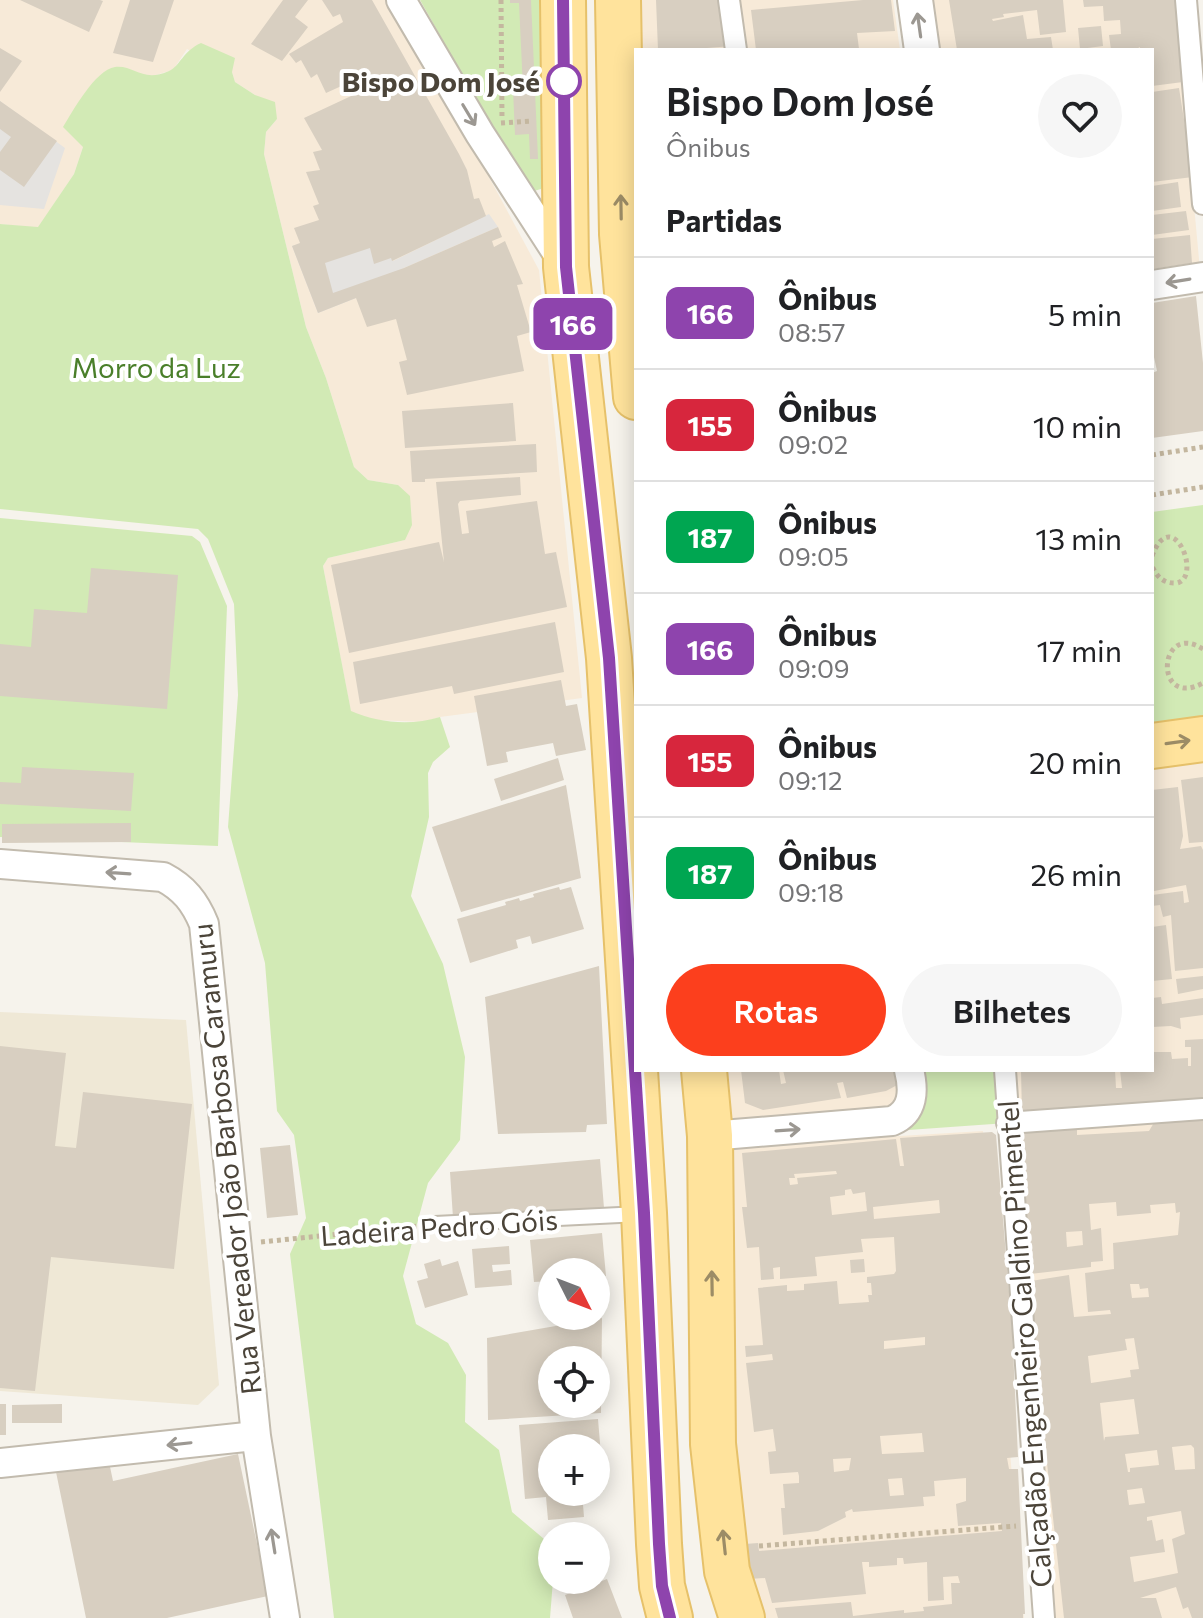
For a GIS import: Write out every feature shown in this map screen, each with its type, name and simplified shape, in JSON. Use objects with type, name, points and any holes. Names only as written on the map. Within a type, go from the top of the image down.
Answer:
[{"type":"main road","points":[[563,0],[566,267],[622,673],[634,993]]},
{"type":"main road","points":[[618,0],[622,234],[634,360]]},
{"type":"main road","points":[[1154,746],[1203,739]]},
{"type":"main road","points":[[638,1072],[659,1544],[662,1586],[670,1618]]},
{"type":"main road","points":[[703,1072],[710,1136],[713,1444],[727,1571],[742,1618]]},
{"type":"street","points":[[401,0],[480,134],[566,267]]},
{"type":"street","points":[[729,0],[736,48]]},
{"type":"street","points":[[915,0],[922,48]]},
{"type":"street","points":[[1186,0],[1203,204]]},
{"type":"street","points":[[1154,285],[1203,277]]},
{"type":"street","name":"Rua Vereador João Barbosa Caramuru","points":[[0,864],[163,877],[179,885],[198,908],[204,924],[210,971],[256,1436],[285,1618]]},
{"type":"street","points":[[710,1136],[892,1121],[900,1118],[909,1106],[913,1090],[909,1072]]},
{"type":"street","name":"Calçadão Engenheiro Galdino Pimentel","points":[[1005,1072],[1044,1618]]},
{"type":"street","points":[[1007,1123],[1203,1109]]},
{"type":"street","points":[[0,1463],[256,1436]]},
{"type":"lane","name":"Ladeira Pedro Góis","points":[[435,1224],[644,1213]]},
{"type":"path","points":[[501,0],[502,123],[509,136]]},
{"type":"path","points":[[1154,455],[1203,447]]},
{"type":"path","points":[[1154,495],[1203,487]]},
{"type":"path","points":[[1154,552],[1157,546],[1170,538],[1190,545]]},
{"type":"path","points":[[1154,569],[1160,579],[1174,583],[1188,578],[1196,566]]},
{"type":"path","points":[[1203,649],[1192,644],[1178,646],[1169,654],[1166,664],[1170,679],[1181,688],[1189,689],[1203,683]]},
{"type":"path","name":"Ladeira Pedro Góis","points":[[235,1244],[435,1224]]},
{"type":"path","points":[[724,1548],[1037,1525]]},
{"type":"shaded area","points":[[0,0],[386,0],[482,164],[539,270],[582,698],[440,717],[424,722],[373,720],[351,712],[323,566],[328,558],[405,540],[398,485],[368,480],[354,467],[306,327],[264,154],[266,132],[277,119],[255,95],[235,82],[232,72],[187,49],[173,70],[149,77],[117,67],[74,174],[38,228],[0,224]]},
{"type":"shaded area","points":[[634,0],[719,0],[727,48],[636,48]]},
{"type":"shaded area","points":[[733,0],[893,0],[900,48],[740,48]]},
{"type":"shaded area","points":[[931,0],[1175,0],[1200,270],[1154,276],[1154,48],[938,48]]},
{"type":"shaded area","points":[[0,101],[65,148],[44,209],[0,205]]},
{"type":"shaded area","points":[[489,214],[498,227],[404,268],[356,298],[318,313],[292,246],[382,222],[393,261]]},
{"type":"shaded area","points":[[1203,752],[1203,1105],[1011,1118],[1007,1072],[1154,1072],[1154,759]]},
{"type":"shaded area","points":[[0,1012],[186,1020],[219,1385],[198,1405],[0,1391]]},
{"type":"shaded area","points":[[710,1072],[896,1072],[902,1094],[891,1109],[715,1130]]},
{"type":"shaded area","points":[[1203,1118],[1203,1618],[1049,1618],[1013,1131]]},
{"type":"shaded area","points":[[983,1131],[1024,1618],[754,1618],[733,1561],[726,1153],[735,1146]]},
{"type":"green space","points":[[420,0],[539,0],[547,179],[541,189],[534,191],[524,185]]},
{"type":"green space","name":"Morro da Luz","points":[[201,43],[235,58],[232,72],[235,82],[255,95],[275,102],[277,119],[266,132],[264,154],[306,327],[354,467],[368,480],[398,485],[410,496],[412,525],[405,540],[328,558],[323,566],[351,711],[395,722],[418,722],[440,717],[450,747],[433,762],[428,773],[429,817],[411,896],[443,964],[465,1057],[460,1140],[428,1183],[403,1276],[416,1324],[448,1343],[466,1375],[465,1422],[499,1450],[512,1512],[538,1534],[538,1594],[552,1594],[550,1618],[334,1618],[290,1254],[306,1218],[294,1135],[277,1111],[265,963],[228,827],[238,695],[234,604],[208,539],[198,529],[0,509],[0,224],[38,227],[74,174],[83,147],[63,127],[100,75],[115,67],[160,74],[173,69]]},
{"type":"green space","points":[[1203,505],[1203,728],[1154,733],[1154,512]]},
{"type":"green space","points":[[0,518],[192,536],[200,542],[227,606],[218,846],[0,837]]},
{"type":"green space","points":[[909,1072],[1005,1072],[1007,1123],[894,1131]]},
{"type":"building","points":[[20,0],[100,0],[103,1],[89,32]]},
{"type":"building","points":[[130,0],[174,0],[153,62],[113,53]]},
{"type":"building","points":[[283,0],[308,0],[295,17],[308,27],[282,61],[251,44]]},
{"type":"building","points":[[322,0],[372,0],[459,154],[467,170],[474,199],[479,198],[486,216],[392,261],[391,258],[374,264],[370,248],[325,263],[333,293],[404,268],[498,227],[502,237],[492,241],[494,247],[505,241],[523,284],[517,285],[531,332],[517,336],[524,371],[407,395],[399,362],[407,360],[396,319],[367,327],[356,298],[318,313],[292,246],[300,243],[294,228],[319,220],[313,206],[319,204],[306,172],[320,170],[313,152],[322,150],[304,118],[364,90],[357,79],[326,93],[317,74],[311,78],[301,60],[296,63],[289,54],[343,22],[340,14],[333,17]]},
{"type":"building","name":"Bispo Dom José","points":[[510,0],[531,0],[538,159],[530,159],[529,134],[515,135],[513,89],[523,89],[519,3],[510,3]]},
{"type":"building","points":[[656,0],[723,0],[732,46],[658,48]]},
{"type":"building","points":[[891,0],[895,31],[857,33],[859,48],[756,48],[751,10]]},
{"type":"building","points":[[949,0],[1063,0],[1066,32],[1040,35],[1037,10],[1003,14],[1004,17],[992,19],[1023,15],[1027,39],[1051,37],[1053,48],[957,48]]},
{"type":"building","points":[[1083,0],[1178,0],[1183,82],[1154,86],[1154,48],[1111,48],[1109,35],[1121,34],[1120,20],[1104,21],[1103,6],[1084,7]]},
{"type":"building","points":[[1101,26],[1103,46],[1080,48],[1078,28]]},
{"type":"building","points":[[0,48],[22,61],[0,92]]},
{"type":"building","points":[[1179,88],[1193,177],[1154,182],[1154,92]]},
{"type":"building","points":[[0,101],[57,141],[24,187],[0,170],[0,152],[11,137],[0,129]]},
{"type":"building","points":[[1178,182],[1181,207],[1154,211],[1154,186]]},
{"type":"building","points":[[1186,211],[1189,230],[1154,235],[1154,215]]},
{"type":"building","points":[[1190,235],[1192,263],[1154,269],[1154,239]]},
{"type":"building","points":[[1196,296],[1203,363],[1203,431],[1154,438],[1154,372],[1157,371],[1154,303]]},
{"type":"building","points":[[513,403],[516,441],[405,448],[402,411]]},
{"type":"building","points":[[536,444],[537,472],[412,482],[410,451]]},
{"type":"building","points":[[520,477],[521,495],[460,501],[462,534],[469,533],[466,511],[537,501],[545,554],[556,552],[567,607],[349,653],[331,565],[439,542],[444,562],[436,482]]},
{"type":"building","points":[[91,568],[178,575],[167,709],[0,696],[0,644],[31,647],[34,609],[87,613]]},
{"type":"building","points":[[555,622],[564,672],[454,694],[452,686],[360,704],[353,662]]},
{"type":"building","points":[[561,680],[566,706],[577,704],[586,750],[556,756],[553,743],[506,752],[508,762],[487,766],[474,696]]},
{"type":"building","points":[[558,758],[564,780],[501,801],[494,779]]},
{"type":"building","points":[[22,767],[134,773],[131,811],[0,804],[0,782],[21,783]]},
{"type":"building","points":[[1203,777],[1203,842],[1189,843],[1181,780]]},
{"type":"building","points":[[566,785],[581,878],[461,912],[432,827]]},
{"type":"building","points":[[1178,787],[1183,836],[1180,849],[1201,846],[1203,850],[1203,968],[1175,971],[1171,915],[1163,917],[1160,905],[1154,906],[1154,895],[1183,891],[1184,903],[1189,902],[1186,885],[1154,891],[1154,790]]},
{"type":"building","points":[[131,823],[131,842],[2,843],[2,824]]},
{"type":"building","points":[[559,887],[560,890],[571,887],[584,929],[532,944],[530,936],[516,940],[518,948],[470,963],[457,919]]},
{"type":"building","points":[[1166,925],[1172,979],[1154,981],[1154,927]]},
{"type":"building","points":[[599,966],[607,1124],[587,1125],[586,1132],[498,1134],[485,997]]},
{"type":"building","points":[[1203,976],[1203,989],[1178,994],[1176,979]]},
{"type":"building","points":[[1161,997],[1162,1004],[1203,998],[1203,1015],[1180,1018],[1181,1029],[1154,1027],[1154,998]]},
{"type":"building","points":[[1203,1039],[1203,1105],[1022,1116],[1021,1072],[1115,1072],[1116,1088],[1122,1088],[1120,1072],[1154,1072],[1154,1052],[1171,1052],[1172,1059],[1188,1058],[1188,1066],[1191,1066],[1191,1047],[1185,1047],[1185,1040]]},
{"type":"building","points":[[0,1046],[66,1053],[55,1146],[76,1148],[83,1092],[192,1104],[174,1269],[51,1257],[35,1391],[0,1388]]},
{"type":"building","points":[[741,1072],[779,1072],[781,1084],[786,1083],[783,1072],[903,1072],[901,1083],[886,1091],[847,1098],[843,1082],[837,1083],[841,1098],[763,1110],[745,1103]]},
{"type":"building","points":[[1203,1119],[1203,1618],[1192,1618],[1188,1607],[1183,1609],[1176,1587],[1140,1598],[1156,1598],[1162,1618],[1064,1618],[1039,1390],[1031,1281],[1069,1275],[1074,1317],[1111,1314],[1110,1310],[1088,1312],[1085,1273],[1114,1269],[1113,1243],[1178,1235],[1180,1212],[1176,1213],[1175,1203],[1150,1205],[1151,1213],[1117,1216],[1116,1202],[1089,1204],[1091,1230],[1101,1228],[1103,1261],[1091,1262],[1091,1267],[1030,1274],[1020,1133],[1077,1129],[1077,1135],[1149,1131],[1155,1121]],"holes":[[[1082,1231],[1083,1245],[1067,1247],[1066,1232]],[[1130,1284],[1139,1284],[1140,1289],[1148,1288],[1149,1297],[1132,1298]],[[1134,1338],[1139,1369],[1130,1370],[1131,1377],[1091,1383],[1088,1356],[1127,1350],[1125,1339]],[[1134,1399],[1139,1434],[1105,1437],[1104,1441],[1100,1403]],[[1191,1445],[1194,1448],[1195,1469],[1175,1470],[1172,1447]],[[1157,1450],[1159,1465],[1130,1468],[1128,1472],[1125,1454]],[[1142,1488],[1145,1503],[1129,1505],[1127,1490]],[[1181,1511],[1185,1534],[1172,1539],[1178,1573],[1134,1582],[1130,1557],[1165,1552],[1163,1539],[1156,1541],[1152,1520],[1147,1521],[1147,1517]]]},
{"type":"building","points":[[992,1132],[996,1135],[1012,1328],[1018,1457],[1007,1458],[1009,1469],[1018,1469],[1023,1618],[778,1618],[775,1608],[851,1602],[853,1616],[904,1610],[904,1613],[924,1611],[923,1607],[952,1604],[951,1583],[960,1583],[958,1576],[943,1577],[944,1600],[928,1601],[927,1562],[904,1564],[903,1558],[897,1558],[897,1565],[869,1567],[869,1562],[862,1562],[866,1594],[772,1603],[765,1578],[749,1579],[745,1544],[758,1543],[759,1551],[1002,1531],[1001,1523],[958,1526],[956,1504],[966,1501],[966,1478],[934,1481],[935,1496],[923,1497],[924,1506],[853,1512],[852,1509],[845,1512],[846,1517],[818,1531],[783,1535],[783,1484],[799,1483],[798,1472],[770,1474],[768,1452],[776,1451],[773,1429],[754,1432],[746,1363],[773,1360],[772,1354],[746,1357],[745,1346],[763,1345],[758,1288],[787,1285],[787,1291],[804,1290],[804,1284],[837,1281],[839,1304],[869,1302],[868,1295],[872,1295],[867,1277],[894,1274],[896,1271],[894,1237],[861,1239],[863,1252],[815,1257],[817,1276],[780,1279],[780,1267],[773,1268],[774,1279],[761,1280],[759,1247],[747,1248],[742,1207],[747,1207],[742,1153],[896,1139],[900,1166],[904,1166],[900,1138]],"holes":[[[836,1171],[837,1174],[797,1178],[798,1184],[790,1185],[789,1178],[795,1178],[794,1174]],[[851,1189],[853,1194],[865,1192],[867,1211],[832,1215],[830,1197],[845,1195],[845,1190]],[[939,1200],[940,1213],[874,1219],[873,1207]],[[925,1337],[925,1345],[884,1349],[884,1341]],[[922,1433],[924,1452],[882,1454],[880,1436]],[[851,1458],[849,1470],[834,1472],[833,1459]],[[902,1478],[904,1495],[890,1496],[888,1479]]]},
{"type":"building","points":[[290,1145],[298,1215],[267,1218],[260,1148]]},
{"type":"building","points":[[600,1159],[604,1208],[453,1218],[450,1172]]},
{"type":"building","points":[[602,1233],[604,1258],[538,1258],[538,1282],[534,1282],[530,1240]]},
{"type":"building","points":[[509,1246],[510,1264],[492,1265],[493,1272],[511,1270],[512,1285],[475,1288],[472,1249]]},
{"type":"building","points":[[440,1259],[442,1266],[458,1261],[468,1295],[425,1308],[417,1281],[428,1278],[424,1264]]},
{"type":"building","points":[[864,1259],[865,1272],[851,1273],[850,1260]]},
{"type":"building","points":[[538,1329],[602,1330],[602,1346],[538,1346],[538,1417],[488,1420],[487,1338]]},
{"type":"building","points":[[0,1404],[6,1404],[6,1435],[0,1435]]},
{"type":"building","points":[[62,1404],[62,1423],[12,1423],[12,1405]]},
{"type":"building","points":[[598,1419],[599,1434],[538,1434],[538,1498],[525,1499],[519,1425]]},
{"type":"building","points":[[238,1454],[268,1596],[167,1618],[86,1618],[56,1472],[109,1462],[113,1481]]},
{"type":"building","points":[[547,1506],[583,1506],[584,1517],[548,1520]]},
{"type":"building","points":[[610,1587],[622,1618],[573,1618],[565,1595],[610,1594]]},
{"type":"bus line","name":"166","points":[[563,0],[566,267],[609,658],[634,1048]]},
{"type":"bus line","name":"166","points":[[635,1072],[659,1544],[662,1586],[670,1618]]},
{"type":"place","name":"Bispo Dom José","points":[[564,81]]}]
